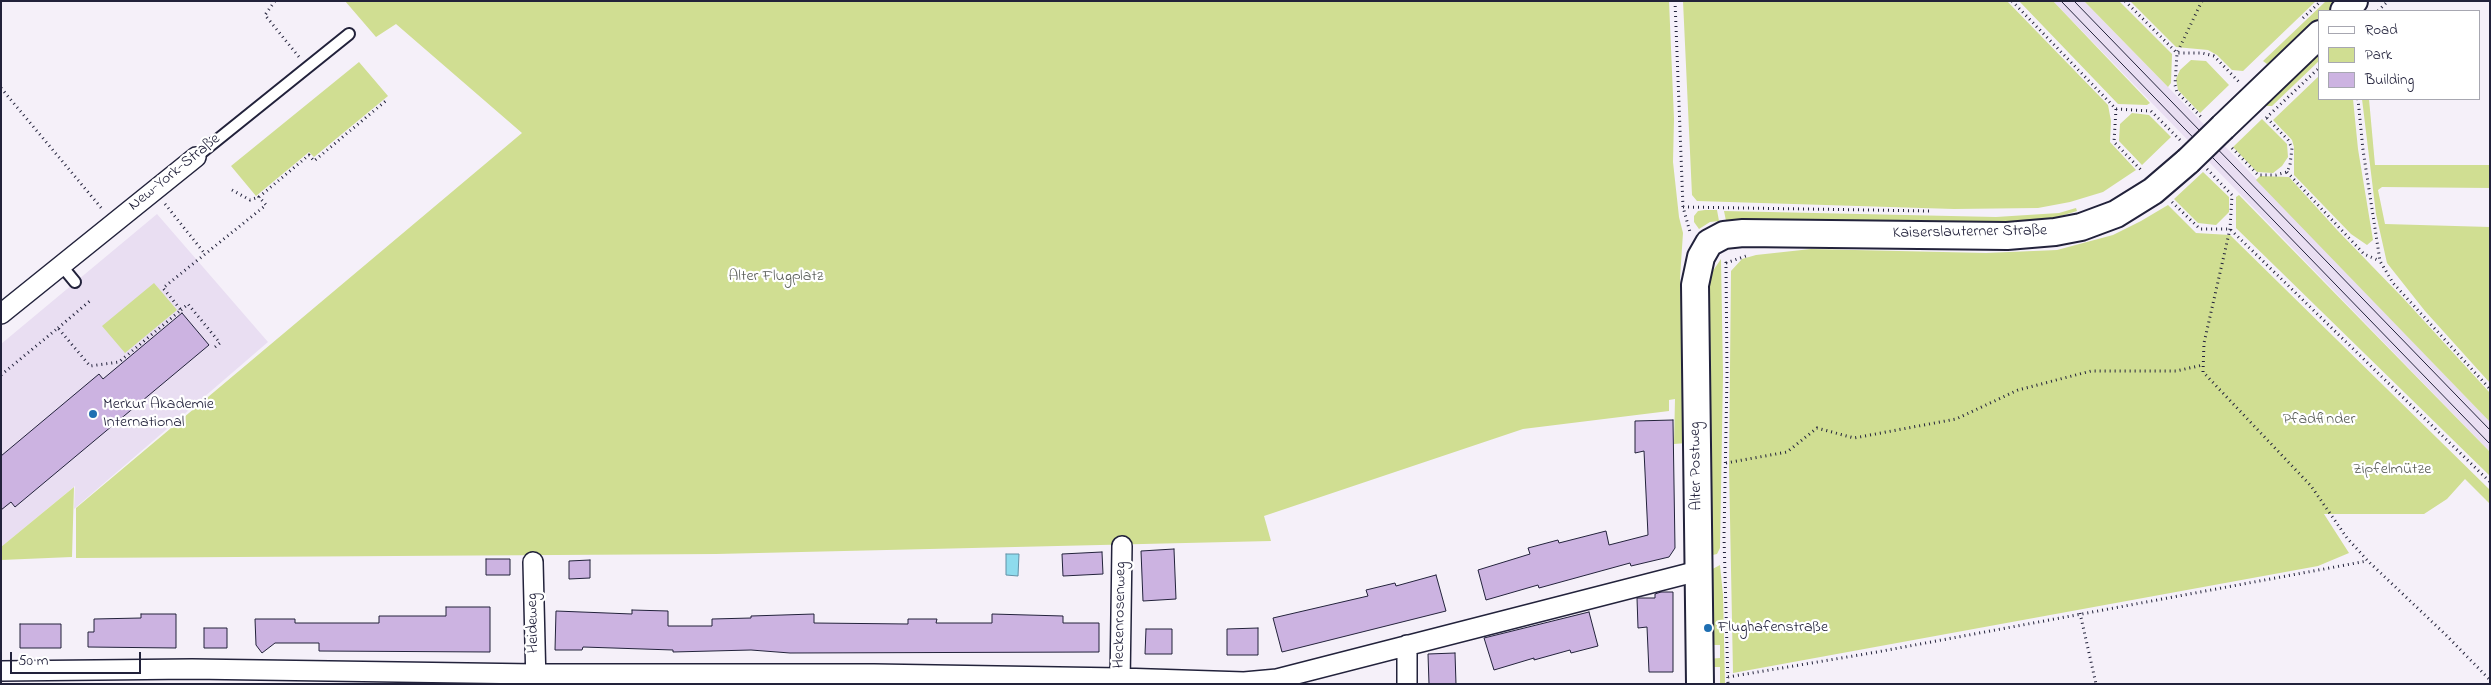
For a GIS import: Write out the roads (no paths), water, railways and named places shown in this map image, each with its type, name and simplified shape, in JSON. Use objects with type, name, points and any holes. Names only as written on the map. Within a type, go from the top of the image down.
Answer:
[{"type":"main road","points":[[2345,10],[2354,1]]},
{"type":"main road","name":"Kaiserslauterner Straße","points":[[1714,243],[1743,232],[2007,236],[2055,232],[2081,227],[2116,214],[2153,191],[2188,161],[2318,36]]},
{"type":"main road","name":"Alter Postweg","points":[[1700,684],[1695,285],[1698,264],[1714,243]]},
{"type":"street","name":"New-York-Straße","points":[[1,314],[196,157]]},
{"type":"street","name":"Heckenrosenweg","points":[[1120,681],[1122,546]]},
{"type":"street","name":"Heideweg","points":[[533,562],[535,679]]},
{"type":"street","points":[[1,671],[192,670],[327,678],[1244,682],[1277,679],[1698,571]]},
{"type":"street","points":[[1406,645],[1407,684]]},
{"type":"lane","name":"New-York-Straße","points":[[196,157],[349,34]]},
{"type":"lane","points":[[61,265],[75,282]]},
{"type":"water","points":[[1006,554],[1019,554],[1018,576],[1006,575]]},
{"type":"tram line","points":[[2061,1],[2490,444]]},
{"type":"tram line","points":[[2074,1],[2490,430]]},
{"type":"place","name":"Merkur Akademie International","points":[[93,414]]},
{"type":"place","name":"Flughafenstraße","points":[[1708,628]]},
{"type":"park label","name":"Alter Flugplatz","points":[[776,277]]},
{"type":"park label","name":"Pfadfinder","points":[[2319,420]]},
{"type":"park label","name":"Zipfelmütze","points":[[2392,470]]}]
